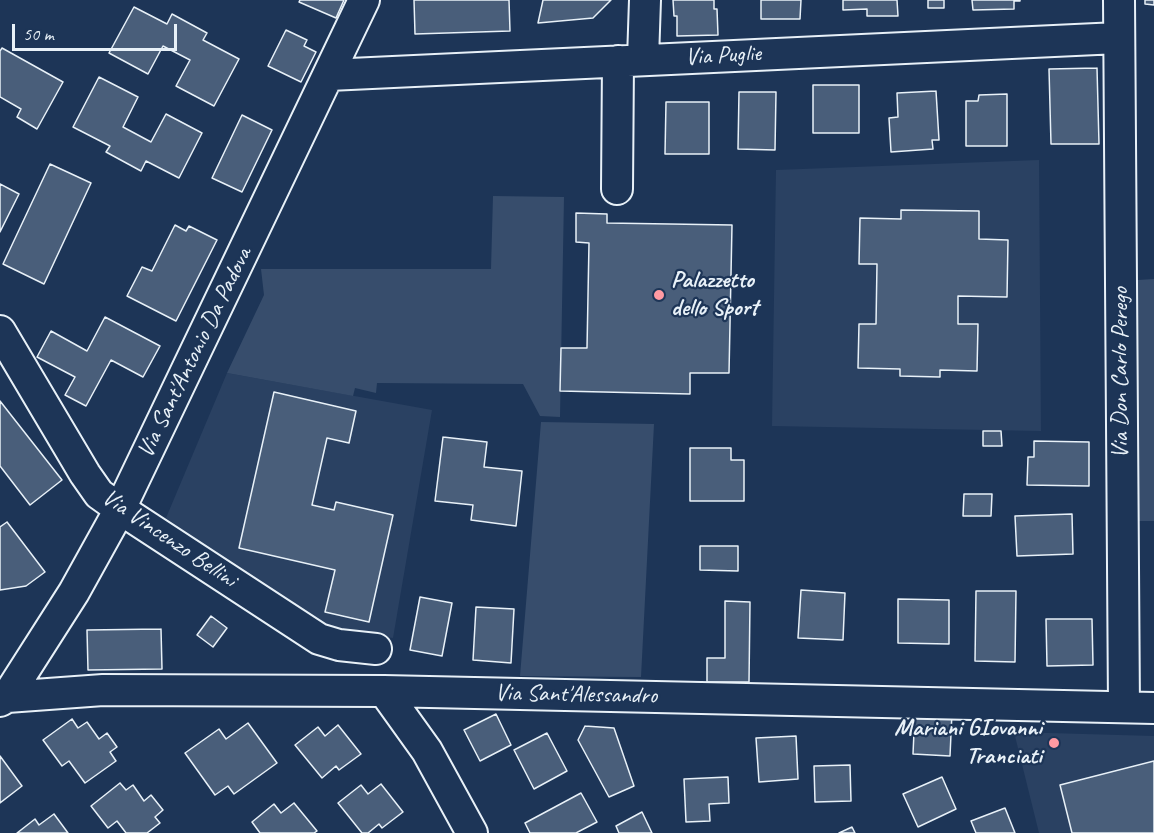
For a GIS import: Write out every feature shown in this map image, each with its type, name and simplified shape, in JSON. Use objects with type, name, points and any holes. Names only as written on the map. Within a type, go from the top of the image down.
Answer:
[{"type":"street","name":"Via Sant'Antonio Da Padova","points":[[4,699],[74,592],[120,509],[364,0]]},
{"type":"street","points":[[617,189],[631,60],[645,0]]},
{"type":"street","name":"Via Don Carlo Perego","points":[[1119,0],[1124,707]]},
{"type":"street","name":"Via Puglie","points":[[329,75],[1118,38]]},
{"type":"street","name":"Via Vincenzo Bellini","points":[[0,331],[99,494],[318,639],[339,645],[376,649]]},
{"type":"street","name":"Via Sant'Alessandro","points":[[4,699],[103,690],[384,691],[1154,708]]},
{"type":"street","points":[[384,691],[427,751],[472,833]]},
{"type":"street","points":[[426,692],[427,751]]},
{"type":"shaded area","points":[[1039,160],[1041,431],[772,426],[776,170]]},
{"type":"shaded area","points":[[493,196],[564,197],[560,417],[540,416],[523,384],[377,383],[376,393],[355,388],[353,396],[227,373],[264,295],[261,269],[491,269]]},
{"type":"shaded area","points":[[1154,279],[1154,521],[1126,521],[1122,281]]},
{"type":"shaded area","points":[[227,373],[432,410],[393,638],[321,629],[166,518]]},
{"type":"shaded area","points":[[541,422],[654,424],[641,677],[520,676]]},
{"type":"shaded area","points":[[1014,732],[1154,736],[1154,833],[1039,833]]},
{"type":"building","points":[[300,0],[344,0],[336,18],[299,2]]},
{"type":"building","points":[[414,0],[509,0],[510,31],[415,34]]},
{"type":"building","points":[[543,0],[611,0],[593,18],[538,23]]},
{"type":"building","points":[[673,0],[714,0],[714,9],[717,9],[718,35],[677,36],[677,16],[674,16]]},
{"type":"building","points":[[761,0],[801,0],[800,19],[761,19]]},
{"type":"building","points":[[843,0],[897,0],[898,16],[867,16],[867,9],[843,10]]},
{"type":"building","points":[[928,0],[944,0],[944,8],[928,8]]},
{"type":"building","points":[[972,0],[1020,1],[1014,1],[1014,9],[973,10]]},
{"type":"building","points":[[1145,0],[1154,0],[1154,5],[1145,4]]},
{"type":"building","points":[[134,7],[167,24],[172,14],[207,33],[203,40],[239,59],[214,106],[176,86],[190,60],[163,46],[148,74],[109,53]]},
{"type":"building","points":[[286,30],[307,40],[304,46],[316,52],[301,82],[268,66]]},
{"type":"building","points":[[2,48],[63,82],[37,129],[17,117],[21,109],[0,97],[0,51]]},
{"type":"building","points":[[1097,68],[1099,144],[1051,144],[1049,69]]},
{"type":"building","points":[[99,77],[138,97],[123,127],[151,142],[166,114],[202,133],[179,178],[146,161],[141,171],[106,152],[110,146],[73,127]]},
{"type":"building","points":[[813,85],[859,85],[859,133],[813,133]]},
{"type":"building","points":[[936,91],[939,140],[932,140],[933,149],[891,152],[889,118],[898,117],[897,93]]},
{"type":"building","points":[[739,92],[776,92],[775,150],[738,149]]},
{"type":"building","points":[[1007,94],[1007,146],[966,146],[966,101],[978,101],[979,95]]},
{"type":"building","points":[[666,102],[709,102],[709,154],[665,154]]},
{"type":"building","points":[[242,115],[272,130],[242,192],[212,178]]},
{"type":"building","points":[[50,164],[91,183],[44,284],[3,264]]},
{"type":"building","points":[[0,184],[19,194],[0,232]]},
{"type":"building","points":[[901,210],[979,211],[979,239],[1008,240],[1007,297],[958,296],[958,324],[978,324],[977,371],[940,370],[940,377],[900,376],[900,369],[858,368],[859,324],[876,324],[877,264],[859,264],[860,218],[901,219]]},
{"type":"building","name":"Palazzetto dello Sport","points":[[576,213],[607,214],[607,223],[732,225],[729,373],[690,373],[690,394],[560,391],[561,348],[587,348],[589,243],[576,242]]},
{"type":"building","points":[[175,225],[186,231],[189,226],[217,240],[176,321],[127,296],[142,267],[152,271]]},
{"type":"building","points":[[105,317],[160,346],[143,377],[111,360],[86,406],[65,395],[75,377],[37,357],[51,331],[87,351]]},
{"type":"building","points":[[274,392],[356,411],[349,443],[327,438],[312,505],[334,510],[336,502],[393,515],[369,622],[325,612],[335,570],[239,548]]},
{"type":"building","points":[[0,401],[62,480],[30,505],[0,466]]},
{"type":"building","points":[[983,431],[1001,431],[1002,446],[983,446]]},
{"type":"building","points":[[443,437],[487,442],[484,467],[522,471],[516,526],[471,520],[473,505],[435,501]]},
{"type":"building","points":[[1034,441],[1089,442],[1089,486],[1027,485],[1028,457],[1034,457]]},
{"type":"building","points":[[690,448],[731,448],[731,460],[744,460],[744,501],[690,501]]},
{"type":"building","points":[[964,494],[992,494],[991,516],[963,516]]},
{"type":"building","points":[[1072,514],[1073,554],[1017,556],[1015,516]]},
{"type":"building","points":[[7,522],[45,572],[26,586],[0,590],[0,527]]},
{"type":"building","points":[[700,546],[738,546],[738,571],[700,570]]},
{"type":"building","points":[[801,590],[845,593],[843,640],[798,638]]},
{"type":"building","points":[[976,591],[1016,591],[1015,662],[975,661]]},
{"type":"building","points":[[420,597],[452,603],[442,656],[410,650]]},
{"type":"building","points":[[898,599],[949,600],[949,644],[898,643]]},
{"type":"building","points":[[725,601],[750,602],[749,682],[707,682],[707,658],[725,658]]},
{"type":"building","points":[[476,607],[514,609],[511,663],[473,660]]},
{"type":"building","points":[[211,616],[227,628],[213,647],[197,635]]},
{"type":"building","points":[[1046,619],[1092,619],[1093,665],[1047,666]]},
{"type":"building","points":[[161,629],[162,669],[88,670],[87,630]]},
{"type":"building","points":[[915,710],[952,712],[950,756],[913,754]]},
{"type":"building","points":[[496,714],[511,745],[480,761],[464,730]]},
{"type":"building","points":[[72,719],[78,728],[87,722],[99,739],[107,733],[117,747],[110,752],[116,761],[85,783],[69,761],[62,766],[43,740]]},
{"type":"building","points":[[248,723],[277,763],[234,794],[228,786],[215,795],[185,753],[219,729],[226,739]]},
{"type":"building","points":[[338,725],[361,754],[339,770],[336,766],[322,778],[295,745],[318,727],[325,736]]},
{"type":"building","points":[[585,726],[614,728],[634,786],[609,797],[578,740]]},
{"type":"building","points":[[547,733],[567,771],[534,789],[514,750]]},
{"type":"building","points":[[796,736],[798,779],[759,782],[756,738]]},
{"type":"building","points":[[0,756],[22,786],[0,803]]},
{"type":"building","points":[[1154,761],[1154,833],[1072,833],[1060,785]]},
{"type":"building","points":[[850,765],[851,801],[815,802],[814,766]]},
{"type":"building","points":[[728,777],[729,803],[709,804],[710,821],[686,822],[684,779]]},
{"type":"building","points":[[942,777],[956,809],[918,827],[903,794]]},
{"type":"building","points":[[120,783],[126,790],[133,785],[144,801],[151,795],[163,810],[155,817],[160,823],[147,833],[126,833],[117,821],[108,828],[91,806]]},
{"type":"building","points":[[381,784],[403,812],[382,828],[379,824],[368,833],[362,833],[338,803],[361,785],[368,794]]},
{"type":"building","points":[[581,793],[597,822],[576,833],[530,833],[525,823]]},
{"type":"building","points":[[294,803],[317,831],[314,833],[260,833],[252,822],[274,804],[281,813]]},
{"type":"building","points":[[1005,808],[1015,833],[976,833],[971,821]]},
{"type":"building","points":[[642,812],[652,833],[619,833],[616,826]]},
{"type":"building","points":[[54,814],[68,833],[17,833],[35,819],[39,825]]},
{"type":"building","points":[[852,827],[855,833],[839,833]]},
{"type":"place","name":"Palazzetto dello Sport","points":[[659,295]]},
{"type":"place","name":"Mariani GIovanni Tranciati","points":[[1054,743]]}]
